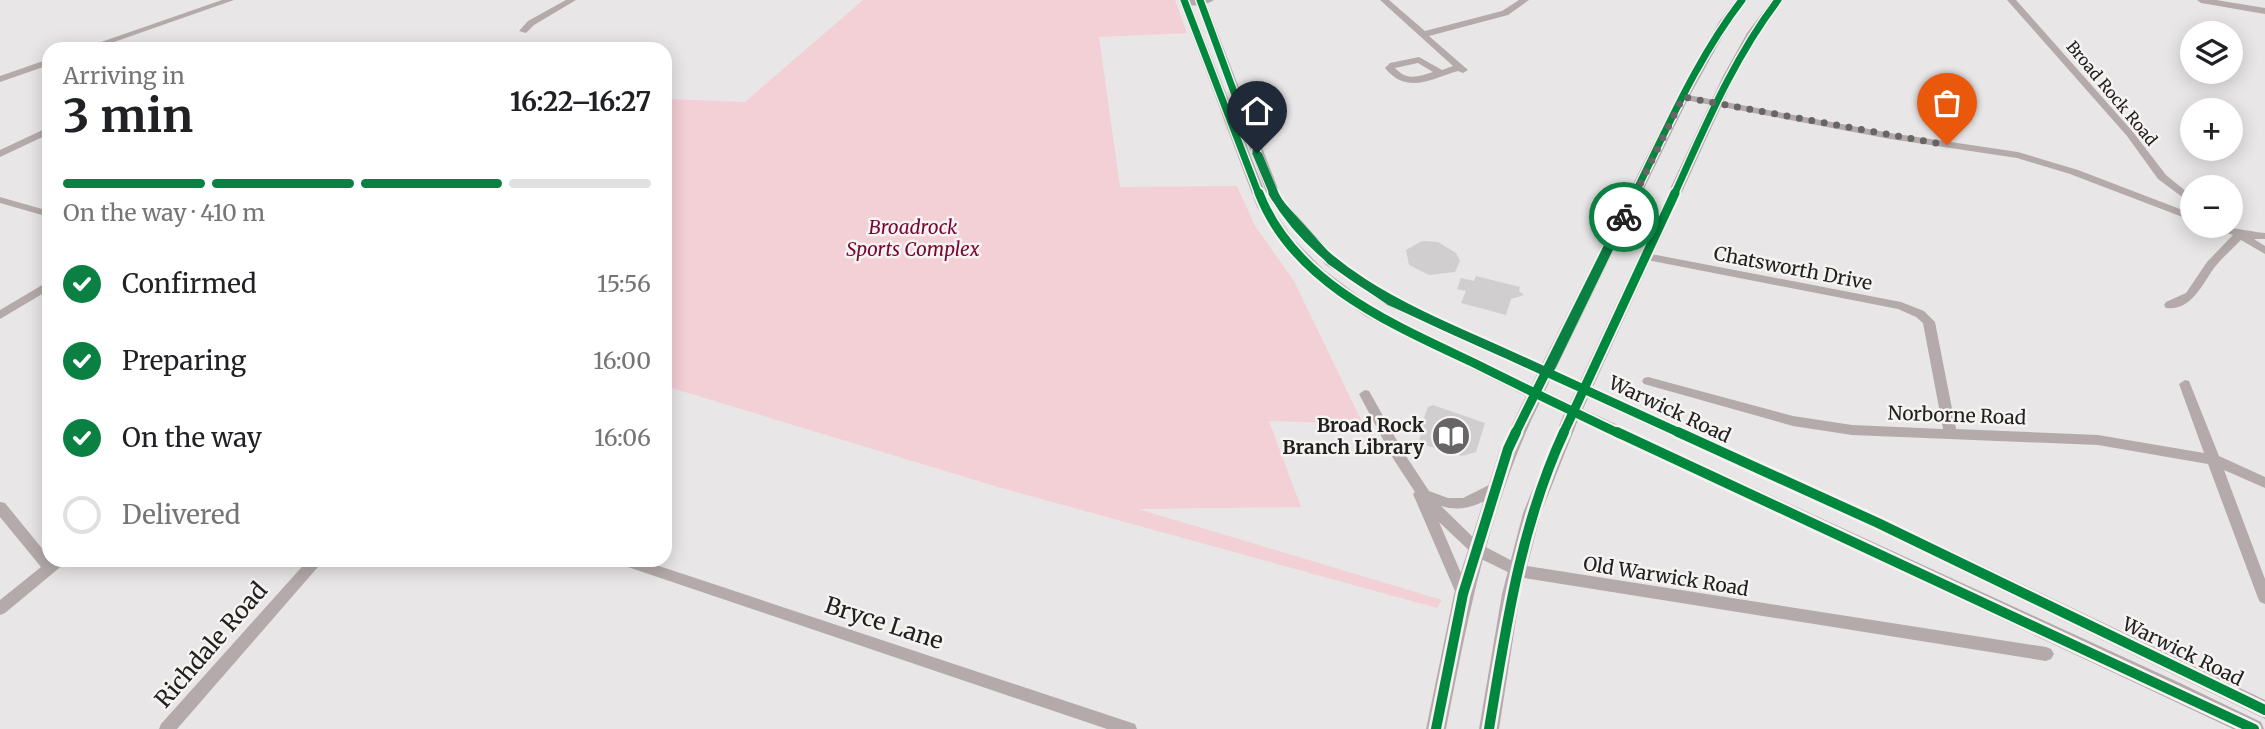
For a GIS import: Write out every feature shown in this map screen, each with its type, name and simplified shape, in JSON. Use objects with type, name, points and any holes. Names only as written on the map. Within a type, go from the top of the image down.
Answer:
[{"type":"main road","points":[[1436,729],[1463,594],[1508,449],[1683,97],[1725,22],[1742,0]]},
{"type":"main road","name":"Warwick Road","points":[[1196,1],[1276,200],[1318,248],[1355,279],[1392,302],[1878,523],[2265,710]]},
{"type":"main road","name":"Warwick Road","points":[[1196,1],[1265,207],[1279,231],[1304,261],[1343,296],[1366,310],[1574,412],[2254,729]]},
{"type":"main road","points":[[1489,729],[1499,656],[1532,513],[1584,389],[1716,103],[1746,43],[1774,1]]},
{"type":"street","points":[[106,42],[230,0]]},
{"type":"street","points":[[523,31],[531,23],[572,0]]},
{"type":"street","points":[[1384,0],[1461,68],[1441,73],[1406,81],[1390,68],[1419,60],[1441,73]]},
{"type":"street","points":[[1425,34],[1505,13],[1525,0]]},
{"type":"street","name":"Broad Rock Road","points":[[2011,0],[2130,134],[2162,177],[2180,192]]},
{"type":"street","points":[[2201,0],[2265,11]]},
{"type":"street","points":[[0,68],[3,78],[42,64]]},
{"type":"street","points":[[1683,97],[1890,136],[2018,155],[2074,172],[2180,213]]},
{"type":"street","points":[[0,154],[42,133]]},
{"type":"street","points":[[0,200],[42,212]]},
{"type":"street","points":[[2243,234],[2265,236]]},
{"type":"street","points":[[2243,236],[2265,251]]},
{"type":"street","points":[[2169,305],[2190,296],[2211,265],[2236,238]]},
{"type":"street","name":"Chatsworth Drive","points":[[1646,257],[1901,306],[1920,314],[1929,322],[1950,434]]},
{"type":"street","points":[[0,315],[42,289]]},
{"type":"street","name":"Norborne Road","points":[[1648,380],[1793,421],[1852,429],[2098,440],[2214,460],[2265,483]]},
{"type":"street","points":[[2185,384],[2265,598]]},
{"type":"street","name":"Old Warwick Road","points":[[1365,394],[1407,475],[1419,490],[1475,549],[1518,571],[2046,654]]},
{"type":"street","points":[[1419,490],[1444,504],[1456,506],[1473,502],[1494,489]]},
{"type":"street","points":[[1419,490],[1428,519],[1463,594]]},
{"type":"street","points":[[0,507],[42,551]]},
{"type":"street","points":[[0,609],[50,567]]},
{"type":"street","name":"Richdale Road","points":[[167,729],[311,567]]},
{"type":"street","name":"Bryce Lane","points":[[645,567],[1129,729]]},
{"type":"green space","name":"Broadrock Sports Complex","points":[[863,0],[1175,0],[1187,33],[1099,37],[1120,187],[1237,186],[1255,226],[1294,281],[1363,424],[1269,421],[1301,507],[1138,509],[1442,600],[1437,608],[998,487],[672,388],[672,99],[745,102]]},
{"type":"building","points":[[1422,241],[1438,242],[1456,253],[1460,261],[1455,272],[1429,275],[1409,265],[1406,250]]},
{"type":"building","points":[[1476,276],[1520,287],[1519,291],[1524,295],[1511,299],[1506,315],[1461,303],[1466,291],[1457,289],[1461,278],[1474,281]]},
{"type":"building","name":"Broad Rock Branch Library","points":[[1433,405],[1485,423],[1476,452],[1462,456],[1418,443],[1428,407]]},
{"type":"cycle path","points":[[1184,0],[1264,207],[1289,243],[1304,259],[1352,300],[1390,323],[1691,468],[2173,689],[2254,729]]},
{"type":"cycle path","points":[[1200,0],[1235,95]]},
{"type":"cycle path","points":[[1436,729],[1463,594],[1508,449],[1683,97],[1725,22],[1742,0]]},
{"type":"cycle path","points":[[1489,729],[1511,594],[1532,513],[1560,441],[1729,76],[1753,33],[1778,0]]},
{"type":"cycle path","points":[[1256,151],[1274,195],[1302,232],[1344,270],[1392,302],[1878,523],[2265,710]]},
{"type":"way so far","points":[[1624,217],[1683,97],[1947,145]]},
{"type":"place","name":"Broad Rock Branch Library","points":[[1451,436]]},
{"type":"route","points":[[1257,153],[1276,200],[1331,262],[1392,302],[1547,373],[1624,217]]}]
